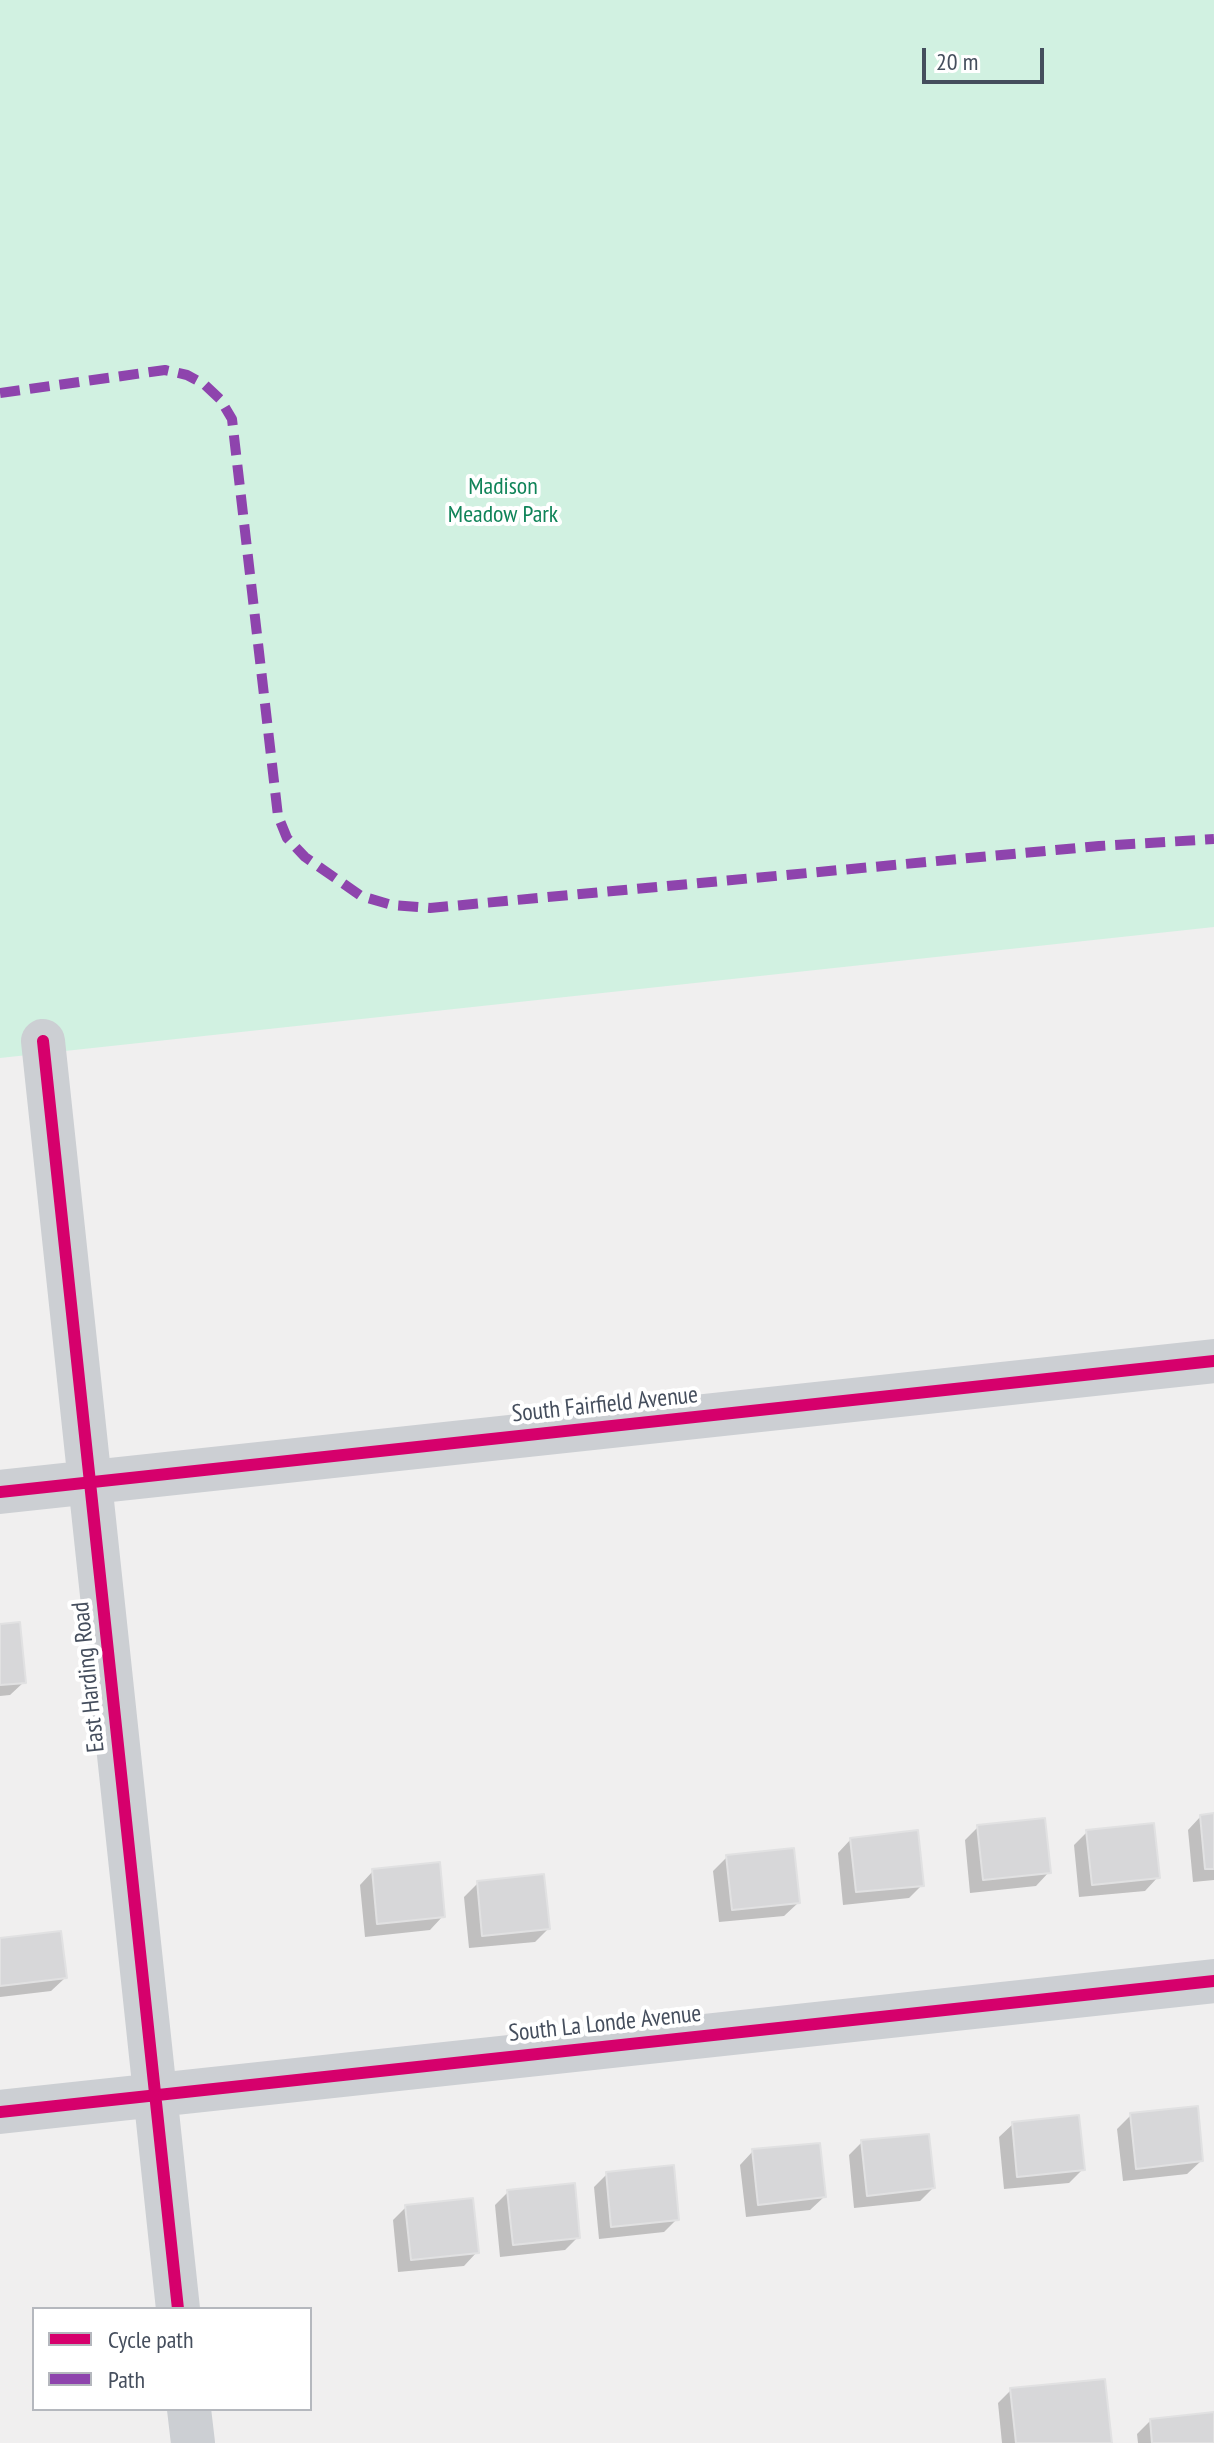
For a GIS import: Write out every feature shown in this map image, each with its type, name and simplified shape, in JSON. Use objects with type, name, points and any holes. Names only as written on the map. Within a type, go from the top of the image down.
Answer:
[{"type":"street","name":"East Harding Road","points":[[43,1041],[178,2307]]},
{"type":"street","name":"South Fairfield Avenue","points":[[0,1492],[1214,1361]]},
{"type":"street","name":"South La Londe Avenue","points":[[0,2112],[1214,1981]]},
{"type":"street","points":[[189,2411],[193,2443]]},
{"type":"green space","name":"Madison Meadow Park","points":[[0,0],[1214,0],[1214,927],[0,1058]]},
{"type":"building","points":[[20,1622],[26,1683],[0,1685],[0,1624]]},
{"type":"building","points":[[1214,1813],[1214,1869],[1205,1869],[1200,1815]]},
{"type":"building","points":[[1045,1818],[1051,1873],[983,1880],[977,1825]]},
{"type":"building","points":[[1154,1823],[1160,1878],[1092,1885],[1086,1830]]},
{"type":"building","points":[[918,1830],[924,1886],[856,1892],[850,1838]]},
{"type":"building","points":[[794,1848],[800,1903],[732,1910],[726,1855]]},
{"type":"building","points":[[440,1862],[445,1917],[377,1924],[372,1869]]},
{"type":"building","points":[[544,1874],[550,1929],[482,1936],[477,1881]]},
{"type":"building","points":[[61,1931],[67,1978],[0,1986],[0,1938]]},
{"type":"building","points":[[1198,2106],[1203,2161],[1136,2169],[1130,2113]]},
{"type":"building","points":[[1079,2115],[1085,2170],[1017,2177],[1012,2122]]},
{"type":"building","points":[[929,2134],[935,2188],[867,2196],[861,2140]]},
{"type":"building","points":[[820,2143],[826,2197],[758,2205],[752,2149]]},
{"type":"building","points":[[674,2165],[679,2220],[611,2227],[606,2172]]},
{"type":"building","points":[[575,2183],[580,2238],[513,2245],[507,2190]]},
{"type":"building","points":[[473,2198],[479,2253],[411,2260],[405,2205]]},
{"type":"building","points":[[1105,2379],[1112,2443],[1016,2443],[1010,2388]]},
{"type":"building","points":[[1214,2412],[1214,2443],[1152,2443],[1150,2419]]},
{"type":"marked path","points":[[0,393],[165,370],[187,375],[204,384],[220,399],[232,419],[278,816],[287,838],[305,857],[361,896],[392,905],[430,908],[1099,846],[1214,839]]},
{"type":"cycle path","points":[[43,1041],[178,2307]]},
{"type":"cycle path","points":[[0,1492],[1214,1361]]},
{"type":"cycle path","points":[[0,2112],[1214,1981]]}]
